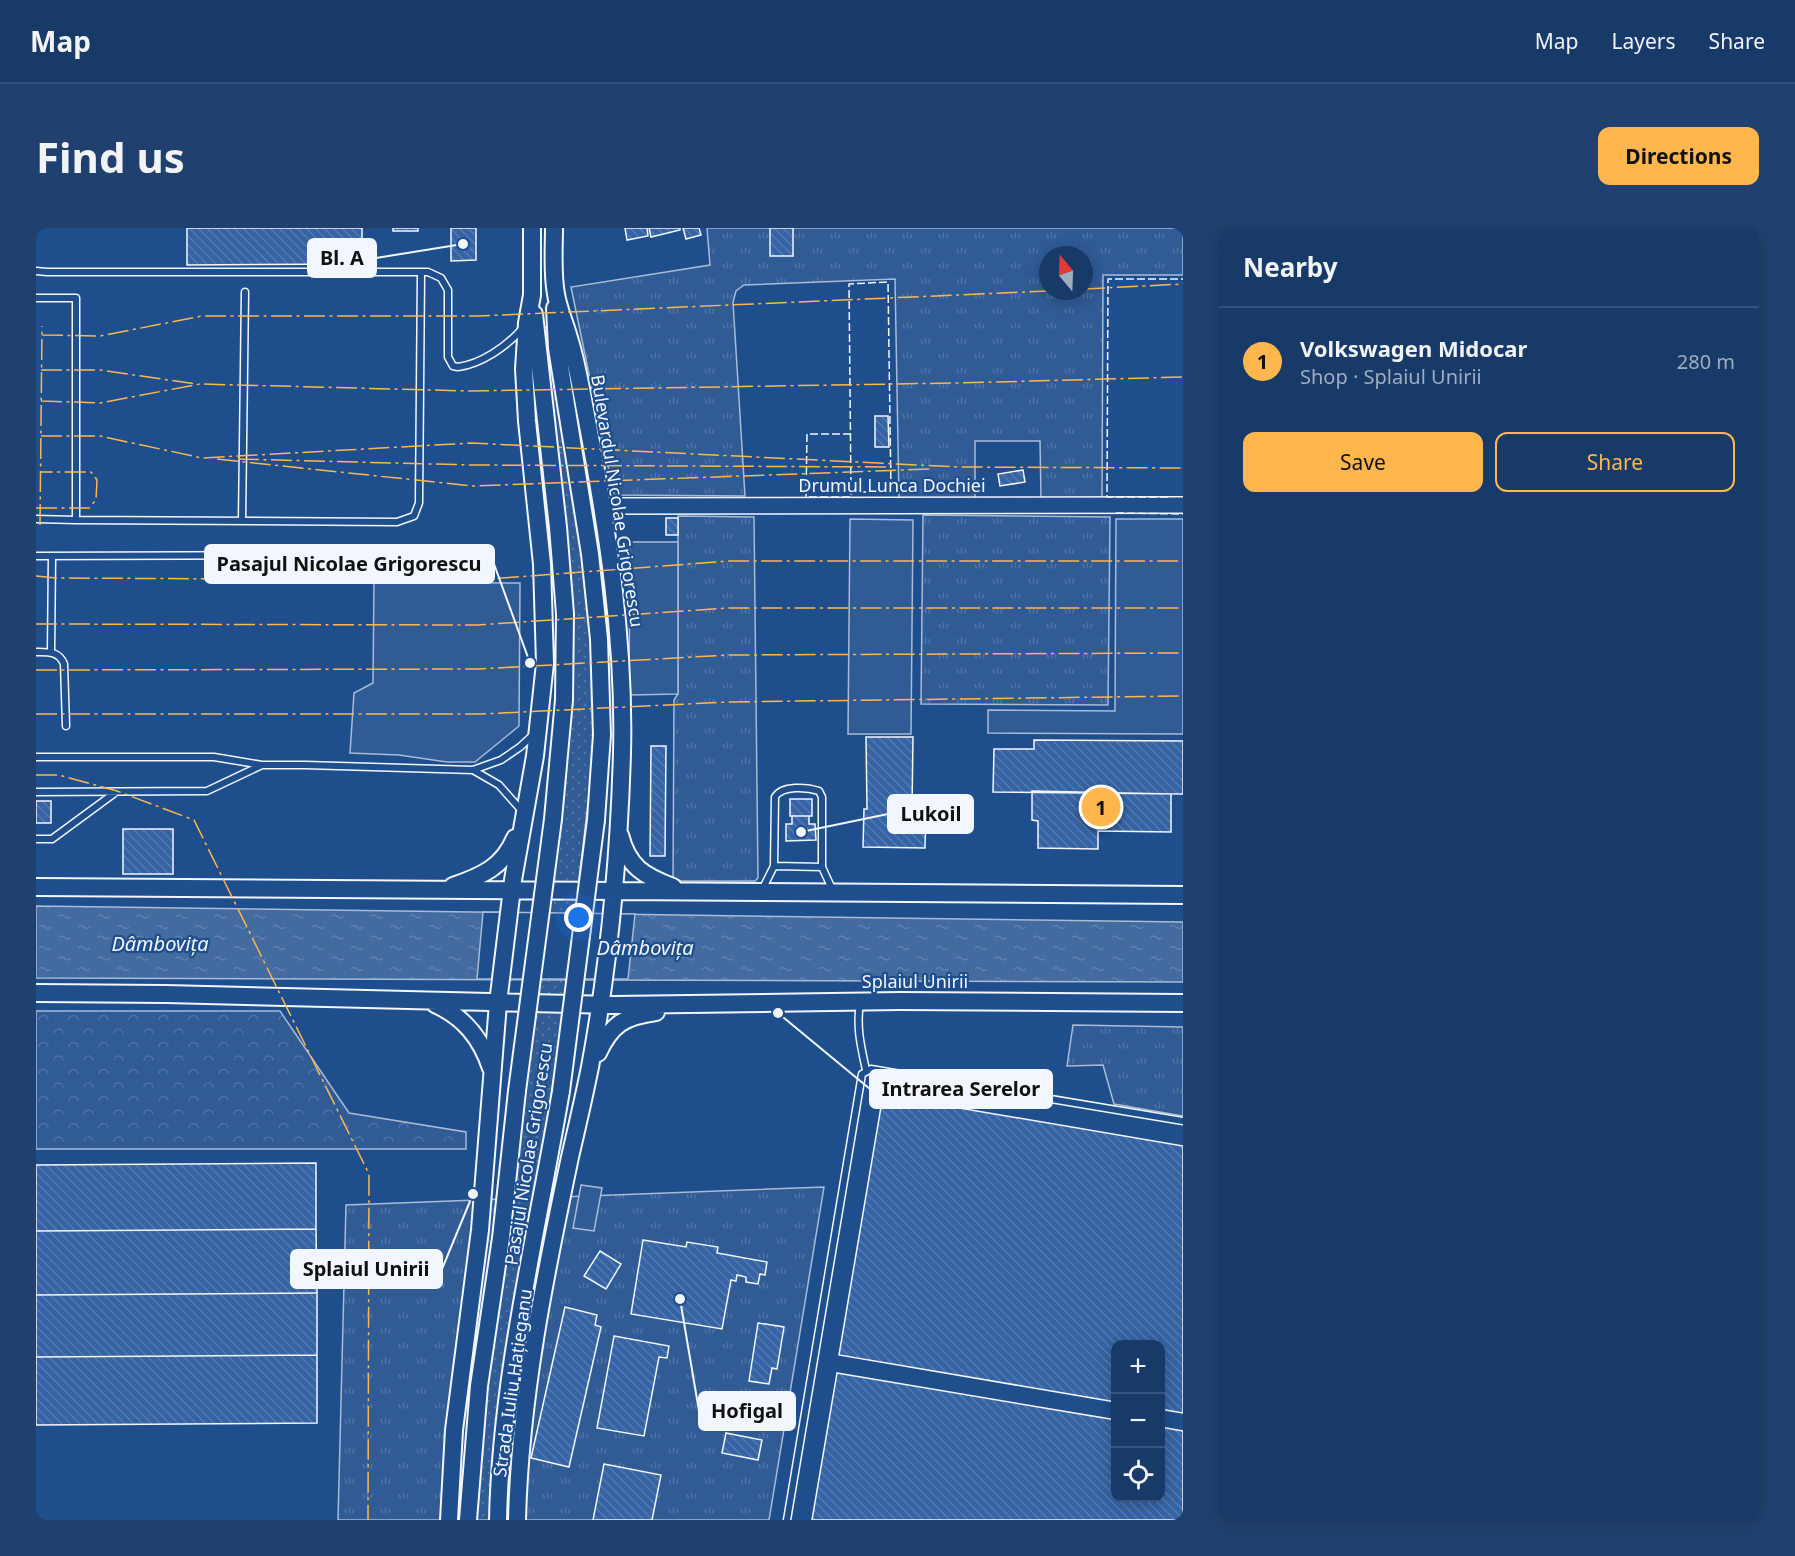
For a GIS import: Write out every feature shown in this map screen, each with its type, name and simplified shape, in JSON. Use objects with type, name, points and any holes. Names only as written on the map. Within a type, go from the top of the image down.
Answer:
[{"type":"main road","points":[[449,1520],[454,1430],[478,1248],[498,1003],[512,890],[538,729],[545,663],[545,607],[525,386],[527,323],[532,295],[532,228]]},
{"type":"main road","name":"Bulevardul Nicolae Grigorescu","points":[[554,228],[556,294],[575,359],[602,506],[616,610],[621,681],[622,751],[614,891],[600,1005]]},
{"type":"main road","name":"Pasajul Nicolae Grigorescu","points":[[498,1520],[502,1444],[561,1091],[596,820],[603,735],[599,639],[585,523],[557,348],[556,294]]},
{"type":"main road","name":"Pasajul Nicolae Grigorescu","points":[[468,1520],[479,1386],[501,1238],[517,1091],[553,819],[565,679],[564,614],[558,528],[532,295]]},
{"type":"main road","points":[[443,890],[474,878],[501,862],[513,844],[525,815]]},
{"type":"main road","points":[[618,829],[624,849],[634,866],[651,878],[682,891]]},
{"type":"main road","points":[[36,887],[1183,895]]},
{"type":"main road","name":"Splaiul Unirii","points":[[36,993],[189,994],[600,1005],[861,1001],[1183,1003]]},
{"type":"main road","points":[[430,1001],[453,1013],[470,1028],[484,1049],[492,1072]]},
{"type":"main road","points":[[589,1071],[607,1035],[620,1023],[643,1014],[698,1004]]},
{"type":"main road","name":"Strada Iuliu Hațieganu","points":[[517,1520],[521,1444],[537,1331],[600,1005]]},
{"type":"street","name":"Drumul Lunca Dochiei","points":[[602,506],[1183,505]]},
{"type":"lane","points":[[36,271],[428,272],[441,278],[448,290],[448,357],[453,366],[463,366],[493,353],[512,339],[527,323]]},
{"type":"lane","points":[[36,519],[397,522],[414,516],[419,503],[421,272]]},
{"type":"lane","points":[[242,521],[245,292]]},
{"type":"lane","points":[[36,298],[76,298],[76,520]]},
{"type":"lane","points":[[36,556],[333,555]]},
{"type":"lane","points":[[51,652],[52,556]]},
{"type":"lane","points":[[36,652],[51,652],[62,659],[66,726]]},
{"type":"lane","points":[[36,757],[214,757],[262,765],[473,770],[501,760],[520,747],[538,729]]},
{"type":"lane","points":[[36,792],[207,791],[262,765]]},
{"type":"lane","points":[[473,770],[499,786],[525,815]]},
{"type":"lane","points":[[761,891],[774,866],[775,797],[784,789],[813,789],[819,791],[822,797],[822,867],[833,892]]},
{"type":"lane","points":[[36,839],[52,839],[117,791]]},
{"type":"lane","points":[[774,866],[822,867]]},
{"type":"lane","points":[[861,1001],[858,1018],[859,1036],[866,1070]]},
{"type":"lane","points":[[788,1520],[862,1074],[871,1069],[1183,1121]]},
{"type":"green space","points":[[707,228],[1183,228],[1183,275],[1103,275],[1102,501],[1041,499],[1040,441],[975,441],[975,499],[899,499],[895,279],[744,285],[736,291],[733,302],[745,496],[614,495],[571,287],[710,265]]},
{"type":"green space","points":[[543,327],[548,328],[585,576],[593,662],[593,748],[557,1056],[504,1366],[490,1520],[476,1520],[483,1412],[503,1285],[566,748]]},
{"type":"green space","points":[[923,515],[1110,517],[1108,705],[921,704]]},
{"type":"green space","points":[[678,516],[754,517],[758,878],[755,881],[673,881],[674,700],[678,694]]},
{"type":"green space","points":[[36,1011],[280,1011],[349,1113],[466,1132],[466,1149],[36,1149]]},
{"type":"green space","points":[[1073,1025],[1183,1027],[1183,1116],[1114,1104],[1103,1065],[1067,1066]]},
{"type":"green space","points":[[824,1187],[769,1520],[338,1520],[346,1205]]},
{"type":"shaded area","points":[[850,519],[913,520],[911,734],[848,734]]},
{"type":"shaded area","points":[[1116,519],[1183,519],[1183,734],[988,733],[988,710],[1115,711]]},
{"type":"shaded area","points":[[630,542],[678,542],[678,694],[629,695]]},
{"type":"shaded area","points":[[374,582],[520,583],[519,726],[475,762],[447,762],[399,755],[350,753],[354,693],[373,683]]},
{"type":"shaded area","points":[[581,1185],[602,1188],[594,1231],[573,1228]]},
{"type":"water","name":"Dâmbovița","points":[[36,906],[1183,922],[1183,982],[36,978]]},
{"type":"pier","points":[[483,912],[635,914],[628,979],[477,979]]},
{"type":"building","points":[[187,228],[362,228],[362,264],[187,265]]},
{"type":"building","points":[[393,228],[418,228],[418,231],[393,231]]},
{"type":"building","points":[[451,228],[476,228],[476,260],[451,261]]},
{"type":"building","points":[[625,228],[647,228],[648,236],[627,240]]},
{"type":"building","points":[[649,228],[680,228],[680,230],[651,237]]},
{"type":"building","points":[[683,228],[699,228],[701,235],[686,239]]},
{"type":"building","points":[[770,228],[793,228],[793,256],[770,256]]},
{"type":"building","points":[[875,416],[888,416],[889,447],[875,447]]},
{"type":"building","points":[[1023,470],[1025,482],[1000,486],[998,474]]},
{"type":"building","points":[[666,518],[678,518],[678,535],[666,535]]},
{"type":"building","points":[[866,737],[913,737],[912,809],[926,810],[925,848],[863,847],[864,809],[867,809]]},
{"type":"building","points":[[1034,740],[1183,741],[1183,794],[993,792],[994,749],[1034,749]]},
{"type":"building","points":[[651,746],[666,746],[665,856],[650,856]]},
{"type":"building","points":[[1032,791],[1171,794],[1171,832],[1098,831],[1098,849],[1038,848],[1038,821],[1032,820]]},
{"type":"building","points":[[790,799],[812,799],[812,816],[790,816]]},
{"type":"building","points":[[36,801],[51,801],[51,823],[36,823]]},
{"type":"building","points":[[792,816],[809,816],[809,824],[815,824],[816,840],[786,841],[786,824],[792,824]]},
{"type":"building","points":[[123,829],[173,829],[173,874],[123,874]]},
{"type":"building","points":[[883,1095],[1183,1146],[1183,1413],[1165,1410],[1165,1340],[1111,1340],[1111,1401],[839,1355]]},
{"type":"building","points":[[316,1163],[316,1229],[36,1231],[36,1165]]},
{"type":"building","points":[[316,1229],[317,1293],[36,1295],[36,1231]]},
{"type":"building","points":[[643,1240],[686,1247],[687,1242],[718,1247],[717,1253],[767,1262],[765,1275],[760,1274],[758,1284],[746,1282],[746,1277],[737,1275],[736,1281],[731,1280],[722,1329],[631,1314]]},
{"type":"building","points":[[600,1251],[621,1264],[606,1289],[584,1276]]},
{"type":"building","points":[[317,1293],[317,1355],[36,1357],[36,1295]]},
{"type":"building","points":[[565,1307],[597,1315],[595,1325],[601,1327],[569,1467],[531,1458]]},
{"type":"building","points":[[758,1323],[784,1327],[777,1369],[772,1368],[769,1384],[749,1381]]},
{"type":"building","points":[[614,1336],[669,1346],[667,1358],[659,1357],[644,1436],[597,1428]]},
{"type":"building","points":[[317,1355],[317,1423],[36,1425],[36,1357]]},
{"type":"building","points":[[837,1373],[1111,1419],[1111,1502],[1165,1502],[1165,1428],[1183,1431],[1183,1520],[812,1520]]},
{"type":"building","points":[[726,1433],[762,1440],[758,1460],[722,1453]]},
{"type":"building","points":[[604,1464],[661,1475],[652,1520],[593,1520]]},
{"type":"fence","points":[[1168,497],[1107,497],[1108,279],[1183,279]]},
{"type":"fence","points":[[866,492],[851,492],[849,284],[888,282],[891,491],[874,492]]},
{"type":"fence","points":[[851,434],[807,434],[806,497],[851,497],[851,492]]},
{"type":"fence","points":[[1116,513],[1183,514]]},
{"type":"power","points":[[1093,289],[1183,284]]},
{"type":"power","points":[[42,335],[100,336],[202,316],[479,316],[1039,291]]},
{"type":"power","points":[[40,525],[42,326]]},
{"type":"power","points":[[41,370],[100,370],[196,384]]},
{"type":"power","points":[[41,401],[100,403],[200,384],[469,391],[1183,377]]},
{"type":"power","points":[[41,436],[100,436],[202,458],[471,443],[958,467],[1183,468]]},
{"type":"power","points":[[217,459],[472,486],[930,469]]},
{"type":"power","points":[[238,459],[472,465],[892,467]]},
{"type":"power","points":[[36,508],[89,508],[96,500],[97,480],[91,472],[41,472]]},
{"type":"power","points":[[36,576],[56,578],[476,580],[729,561],[1183,561]]},
{"type":"power","points":[[36,624],[477,625],[729,608],[1183,608]]},
{"type":"power","points":[[36,670],[479,669],[729,655],[1183,653]]},
{"type":"power","points":[[36,714],[481,714],[728,702],[1183,696]]},
{"type":"power","points":[[36,775],[59,775],[117,791],[194,820],[369,1174],[368,1520]]},
{"type":"place","name":"Bl. A","points":[[463,244]]},
{"type":"place","name":"Pasajul Nicolae Grigorescu","points":[[530,663]]},
{"type":"place","name":"Volkswagen Midocar","points":[[1101,807]]},
{"type":"place","name":"Lukoil","points":[[801,832]]},
{"type":"place","name":"Intrarea Serelor","points":[[778,1013]]},
{"type":"place","name":"Splaiul Unirii","points":[[473,1194]]},
{"type":"place","name":"Hofigal","points":[[680,1299]]}]
